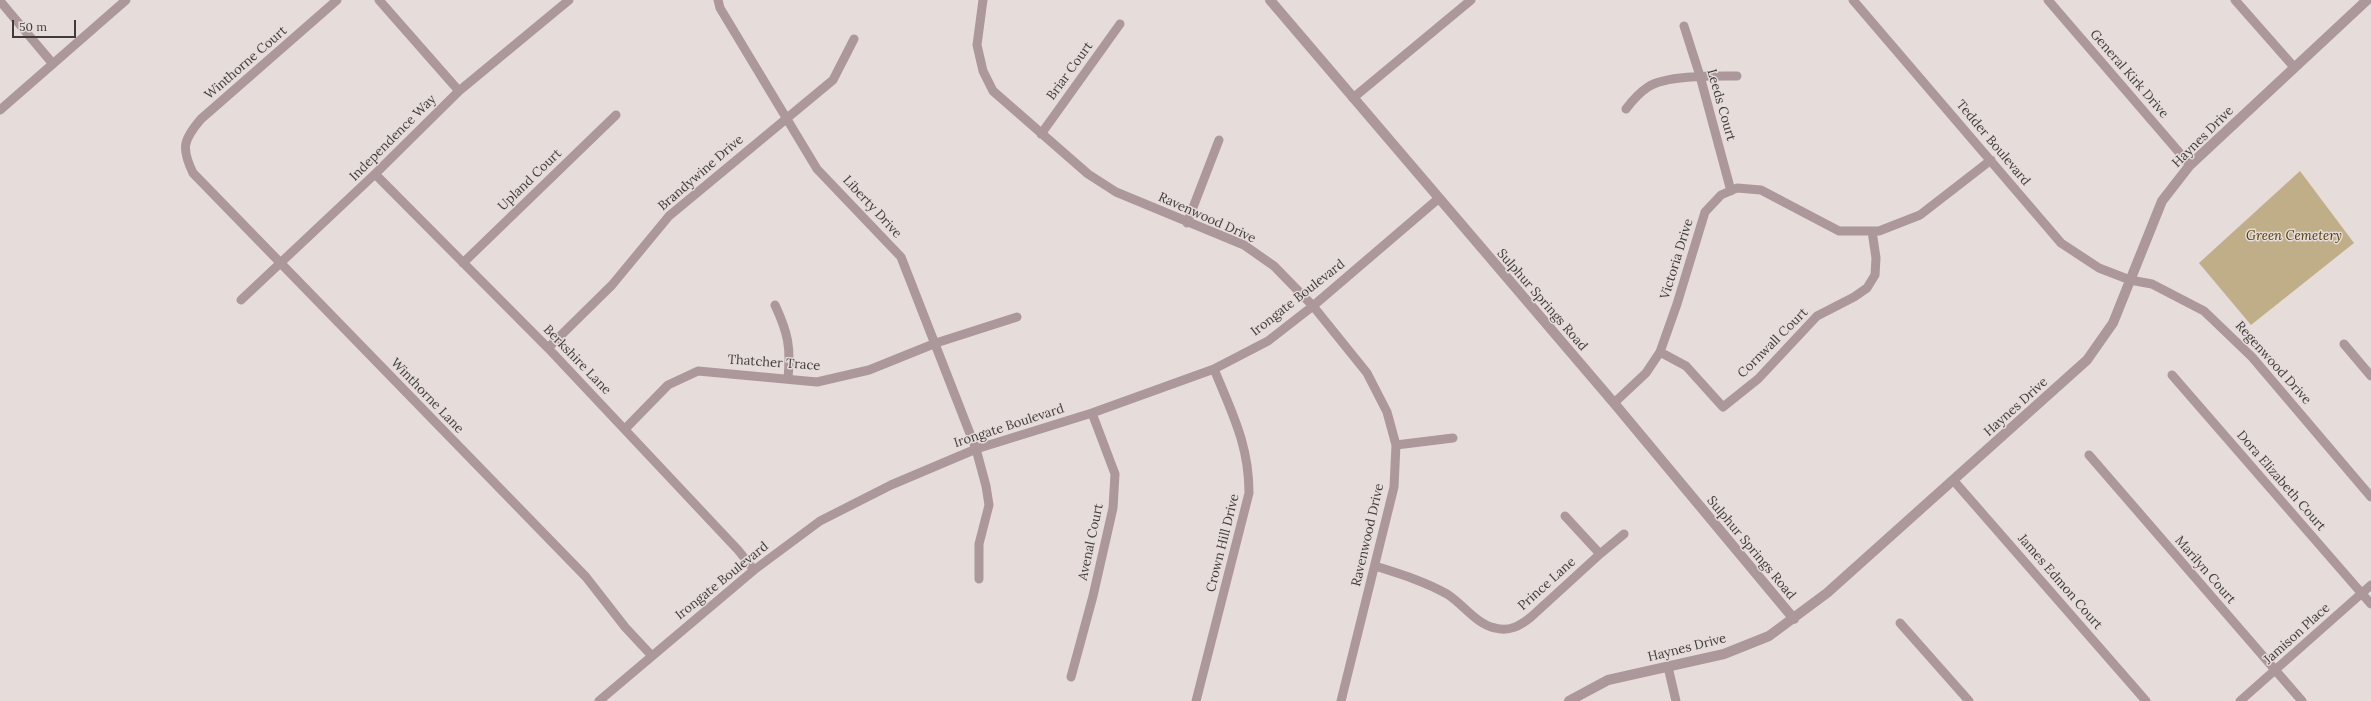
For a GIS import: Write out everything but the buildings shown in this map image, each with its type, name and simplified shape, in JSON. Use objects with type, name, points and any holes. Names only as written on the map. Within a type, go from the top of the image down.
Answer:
[{"type":"street","points":[[0,110],[126,0]]},
{"type":"street","name":"Winthorne Court","points":[[184,154],[190,132],[201,119],[337,0]]},
{"type":"street","points":[[379,0],[459,91]]},
{"type":"street","name":"Independence Way","points":[[241,300],[375,174],[459,91],[569,0]]},
{"type":"street","name":"Liberty Drive","points":[[718,0],[720,8],[817,169],[901,257],[936,343],[976,449],[989,505],[979,544],[979,579]]},
{"type":"street","name":"Ravenwood Drive","points":[[982,0],[977,45],[983,71],[993,91],[1088,174],[1116,192],[1187,223],[1244,245],[1274,266],[1313,306],[1367,373],[1387,412],[1396,444],[1394,487],[1341,701]]},
{"type":"street","name":"Sulphur Springs Road","points":[[1270,0],[1438,199],[1614,403],[1794,619]]},
{"type":"street","points":[[1353,98],[1471,0]]},
{"type":"street","name":"Tedder Boulevard","points":[[1853,0],[1991,160],[2060,243],[2099,268],[2130,280]]},
{"type":"street","name":"General Kirk Drive","points":[[2048,0],[2190,165]]},
{"type":"street","points":[[2235,0],[2294,67]]},
{"type":"street","name":"Haynes Drive","points":[[1569,701],[1608,680],[1724,654],[1768,636],[1794,619],[1827,593],[1954,481],[2087,360],[2114,323],[2162,201],[2190,165],[2367,0]]},
{"type":"street","points":[[0,1],[54,64]]},
{"type":"street","name":"Briar Court","points":[[1041,134],[1120,24]]},
{"type":"street","name":"Leeds Court","points":[[1684,26],[1700,76],[1731,191]]},
{"type":"street","name":"Brandywine Drive","points":[[548,348],[612,285],[669,216],[833,80],[854,38]]},
{"type":"street","points":[[1626,109],[1648,87],[1700,76],[1737,76]]},
{"type":"street","name":"Upland Court","points":[[464,264],[616,115]]},
{"type":"street","points":[[1187,223],[1219,140]]},
{"type":"street","name":"Winthorne Lane","points":[[184,154],[193,173],[586,577],[625,627],[652,656]]},
{"type":"street","name":"Victoria Drive","points":[[1614,403],[1646,373],[1660,352],[1705,212],[1721,195],[1737,188],[1761,190],[1839,230],[1879,231],[1920,216],[1991,160]]},
{"type":"street","name":"Berkshire Lane","points":[[375,174],[548,348],[738,550],[754,570]]},
{"type":"street","name":"Irongate Boulevard","points":[[599,701],[754,570],[820,521],[891,485],[976,449],[1092,413],[1214,370],[1268,341],[1313,306],[1438,199]]},
{"type":"street","name":"Cornwall Court","points":[[1660,352],[1686,366],[1723,407],[1758,380],[1817,316],[1854,297],[1867,288],[1875,275],[1876,258],[1872,231]]},
{"type":"street","name":"Regenwood Drive","points":[[2130,280],[2152,284],[2181,298],[2204,311],[2222,326],[2252,357],[2371,497]]},
{"type":"street","points":[[775,305],[787,332],[790,359],[788,378]]},
{"type":"street","name":"Thatcher Trace","points":[[625,429],[668,384],[698,371],[788,378],[818,382],[869,370],[936,343],[1017,317]]},
{"type":"street","points":[[2344,344],[2371,376]]},
{"type":"street","name":"Crown Hill Drive","points":[[1196,701],[1249,493],[1249,468],[1245,447],[1214,370]]},
{"type":"street","name":"Dora Elizabeth Court","points":[[2172,375],[2371,604]]},
{"type":"street","name":"Avenal Court","points":[[1071,677],[1093,596],[1113,508],[1115,474],[1092,413]]},
{"type":"street","points":[[1396,444],[1453,438]]},
{"type":"street","name":"Marilyn Court","points":[[2089,455],[2302,701]]},
{"type":"street","name":"James Edmon Court","points":[[1954,481],[2146,701]]},
{"type":"street","points":[[1565,516],[1600,554]]},
{"type":"street","name":"Prince Lane","points":[[1375,566],[1421,580],[1448,595],[1480,620],[1493,628],[1506,630],[1520,626],[1624,534]]},
{"type":"street","name":"Jamison Place","points":[[2240,701],[2276,671],[2371,585]]},
{"type":"street","points":[[1900,623],[1969,701]]},
{"type":"street","points":[[1668,667],[1676,701]]},
{"type":"green space","name":"Green Cemetery","points":[[2300,171],[2354,243],[2251,325],[2199,263]]}]
